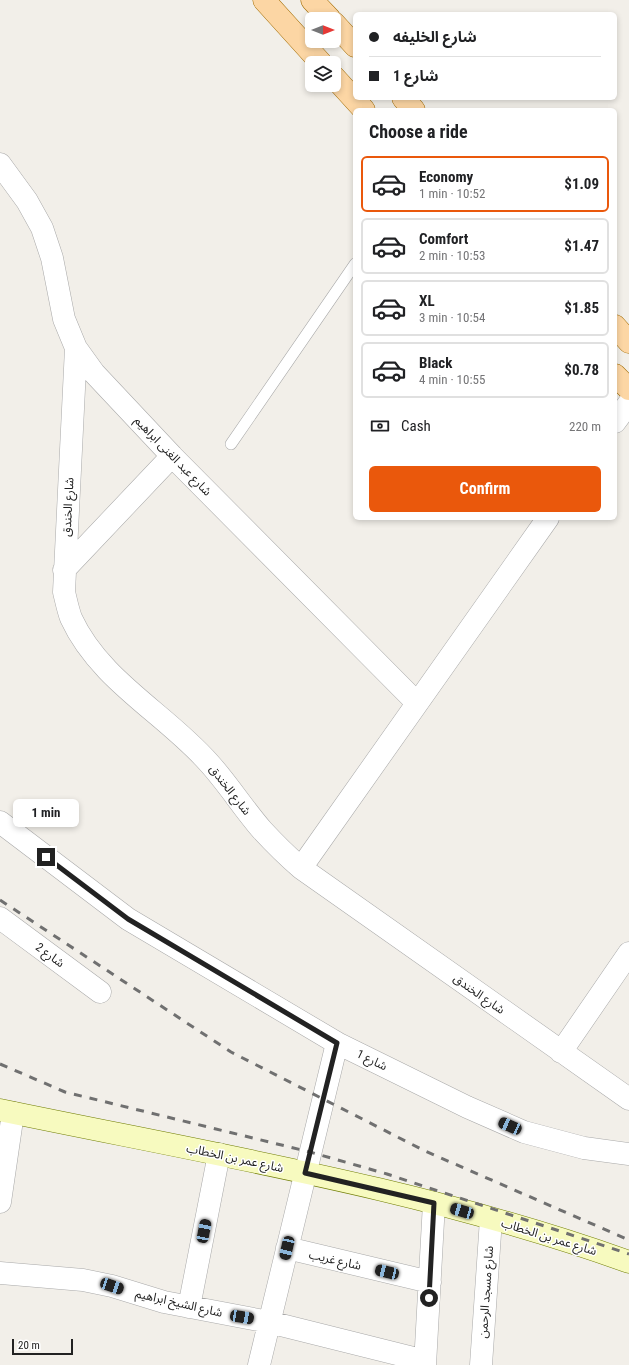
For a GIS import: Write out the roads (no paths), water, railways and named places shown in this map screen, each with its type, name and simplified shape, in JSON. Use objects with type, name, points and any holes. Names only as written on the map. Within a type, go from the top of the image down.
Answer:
[{"type":"main road","points":[[264,0],[315,56]]},
{"type":"main road","points":[[312,0],[323,12]]},
{"type":"main road","points":[[341,31],[353,44]]},
{"type":"main road","points":[[341,85],[353,98]]},
{"type":"main road","points":[[355,100],[362,108]]},
{"type":"main road","points":[[405,100],[412,108]]},
{"type":"main road","points":[[617,328],[629,342]]},
{"type":"main road","points":[[617,377],[629,389]]},
{"type":"main road","name":"شارع عمر بن الخطاب","points":[[6,1111],[219,1154],[434,1203],[629,1262]]},
{"type":"street","name":"شارع عبد الغنى ابراهيم","points":[[0,164],[27,201],[42,228],[52,258],[64,319],[76,348],[94,373],[172,456],[417,703]]},
{"type":"street","name":"شارع الخندق","points":[[76,348],[64,592],[71,617],[87,645],[108,671],[185,739],[208,762],[262,830],[301,868],[629,1099]]},
{"type":"street","points":[[617,419],[629,403]]},
{"type":"street","points":[[64,570],[172,456]]},
{"type":"street","points":[[301,868],[547,520]]},
{"type":"street","name":"شارع 1","points":[[0,822],[128,919],[337,1043],[467,1107],[524,1132],[584,1148],[629,1154]]},
{"type":"street","name":"شارع 2","points":[[0,918],[100,992]]},
{"type":"street","points":[[561,1052],[629,954]]},
{"type":"street","points":[[259,1365],[337,1043]]},
{"type":"street","points":[[0,1202],[6,1111]]},
{"type":"street","points":[[189,1307],[219,1154]]},
{"type":"street","points":[[425,1363],[434,1203]]},
{"type":"street","name":"شارع مسجد الرحمن","points":[[481,1365],[491,1219]]},
{"type":"street","name":"شارع غريب","points":[[287,1248],[430,1282]]},
{"type":"street","name":"شارع الشيخ ابراهيم","points":[[0,1273],[83,1280],[112,1286],[164,1302],[269,1322],[425,1363]]},
{"type":"lane","points":[[231,444],[353,267]]},
{"type":"railway","points":[[0,900],[231,1052],[425,1151],[629,1240]]},
{"type":"railway","points":[[0,1064],[65,1092],[310,1152],[387,1174],[629,1254]]}]
